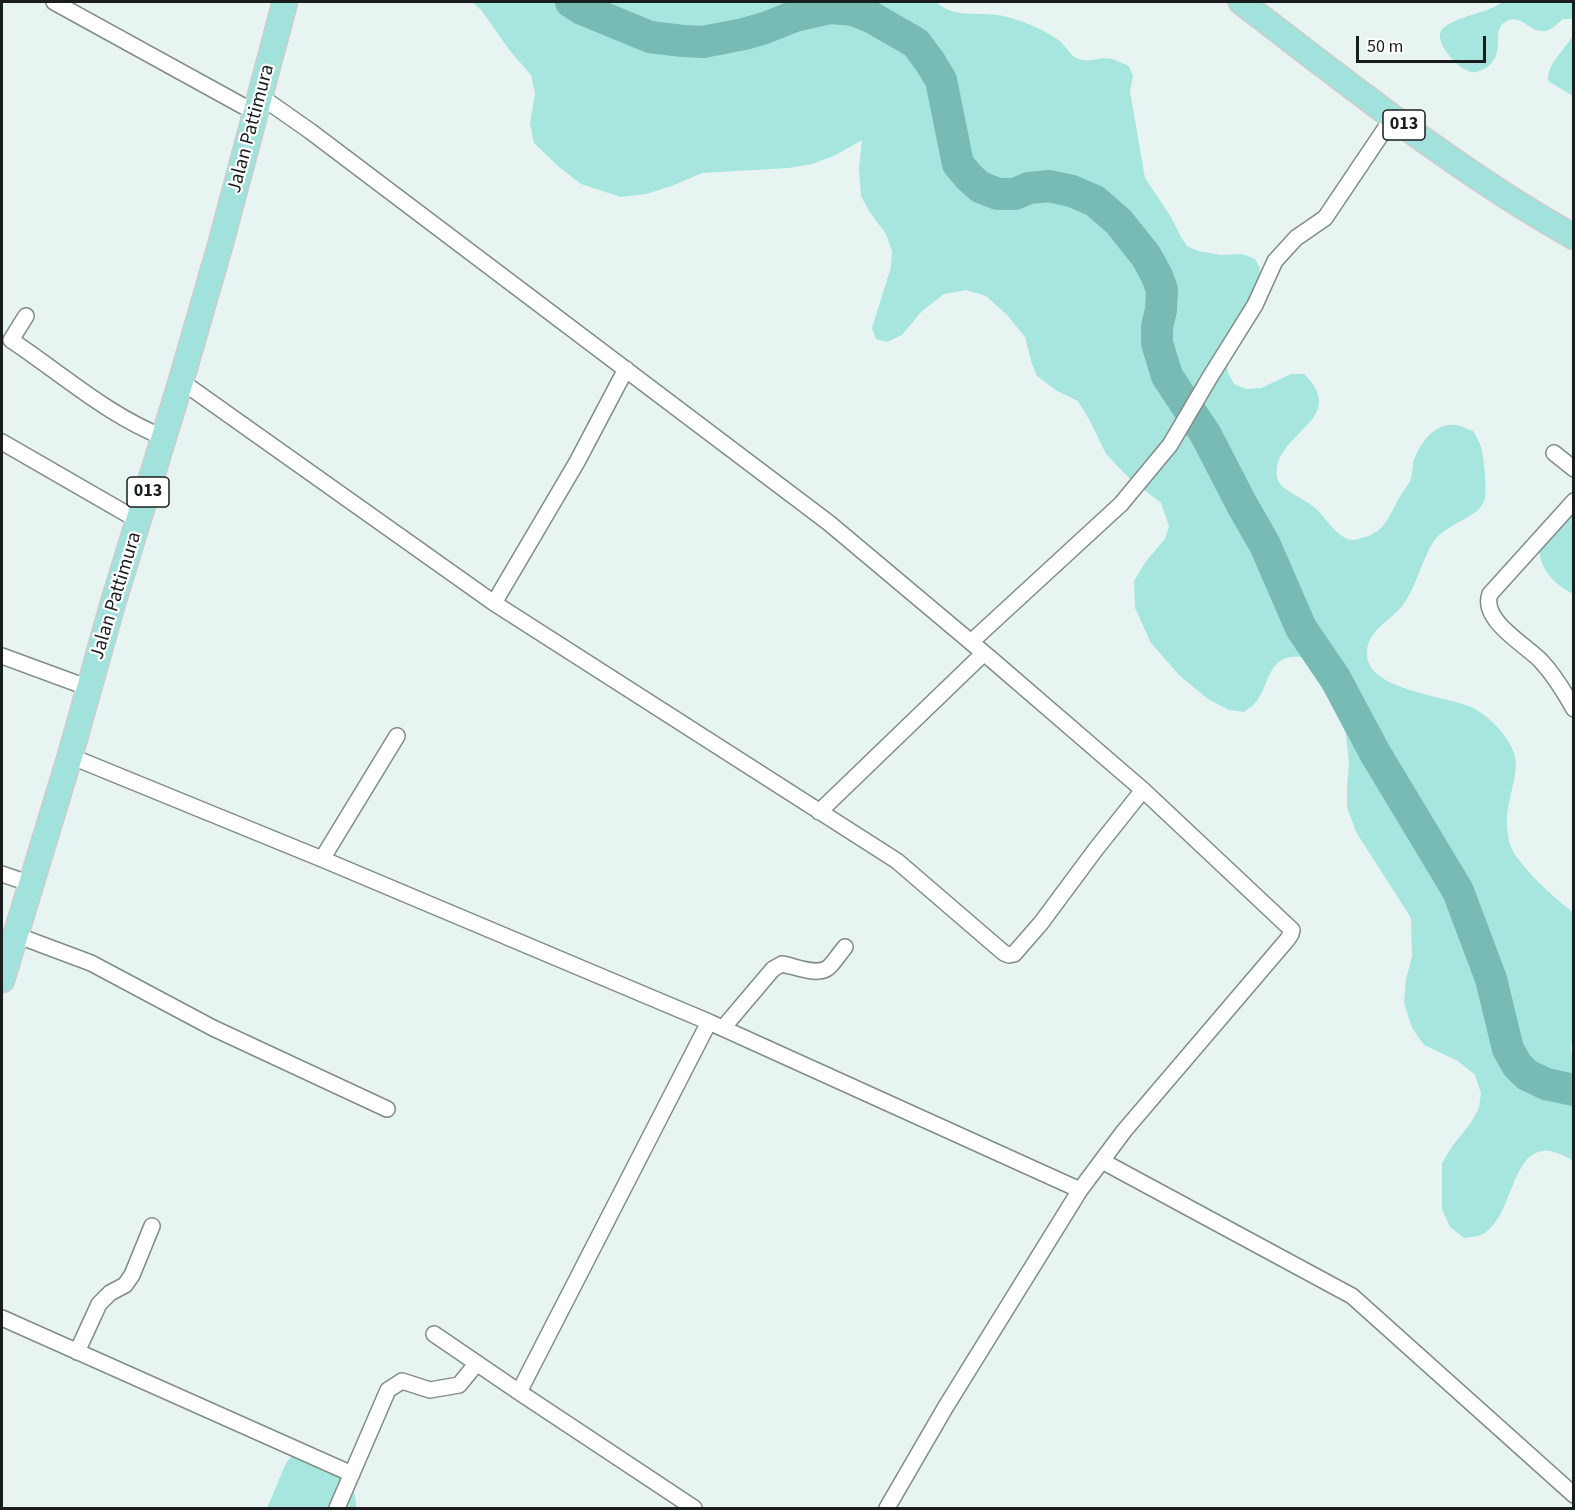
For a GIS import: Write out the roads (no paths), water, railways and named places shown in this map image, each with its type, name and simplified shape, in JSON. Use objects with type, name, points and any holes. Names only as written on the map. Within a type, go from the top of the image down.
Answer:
[{"type":"main road","name":"Jalan Pattimura","points":[[2,980],[70,756],[113,603],[165,438],[220,246],[285,2]]},
{"type":"main road","name":"013","points":[[1241,2],[1478,178],[1533,214],[1574,237]]},
{"type":"street","points":[[54,2],[243,106],[258,103],[310,131],[829,523],[1143,790],[1292,930],[1287,940],[1124,1131],[1080,1191],[945,1408],[887,1509]]},
{"type":"street","points":[[971,642],[1121,504],[1170,445],[1255,305],[1275,261],[1296,238],[1325,218],[1393,117]]},
{"type":"street","points":[[26,316],[11,340],[77,389],[114,412],[165,438]]},
{"type":"street","points":[[494,603],[577,462],[626,369]]},
{"type":"street","points":[[181,381],[494,603],[897,861],[1004,953],[1014,954],[1041,923],[1143,790]]},
{"type":"street","points":[[2,442],[139,521]]},
{"type":"street","points":[[1554,453],[1574,469]]},
{"type":"street","points":[[1574,501],[1487,600],[1488,607],[1504,629],[1542,662],[1574,709]]},
{"type":"street","points":[[819,812],[984,653]]},
{"type":"street","points":[[2,656],[89,688]]},
{"type":"street","points":[[322,859],[397,736]]},
{"type":"street","points":[[70,756],[716,1025],[1080,1191]]},
{"type":"street","points":[[2,874],[31,884]]},
{"type":"street","points":[[16,935],[91,963],[213,1028],[387,1109]]},
{"type":"street","points":[[519,1392],[716,1025],[773,969],[782,964],[821,971],[829,968],[845,947]]},
{"type":"street","points":[[1102,1161],[1352,1296],[1574,1495]]},
{"type":"street","points":[[77,1352],[99,1304],[110,1293],[125,1285],[132,1275],[152,1226]]},
{"type":"street","points":[[2,1318],[352,1474]]},
{"type":"street","points":[[434,1334],[694,1509]]},
{"type":"street","points":[[337,1509],[387,1390],[402,1381],[430,1390],[459,1385],[477,1364]]},
{"type":"waterway","points":[[571,2],[582,9],[650,37],[683,41],[703,42],[744,34],[795,16],[831,8],[853,10],[871,17],[916,43],[930,62],[941,80],[958,164],[980,187],[998,194],[1015,194],[1029,188],[1049,186],[1072,191],[1095,201],[1119,222],[1146,256],[1162,290],[1157,343],[1167,376],[1206,435],[1265,545],[1301,628],[1335,678],[1375,753],[1458,891],[1491,979],[1508,1049],[1517,1065],[1527,1075],[1546,1084],[1574,1090]]}]
